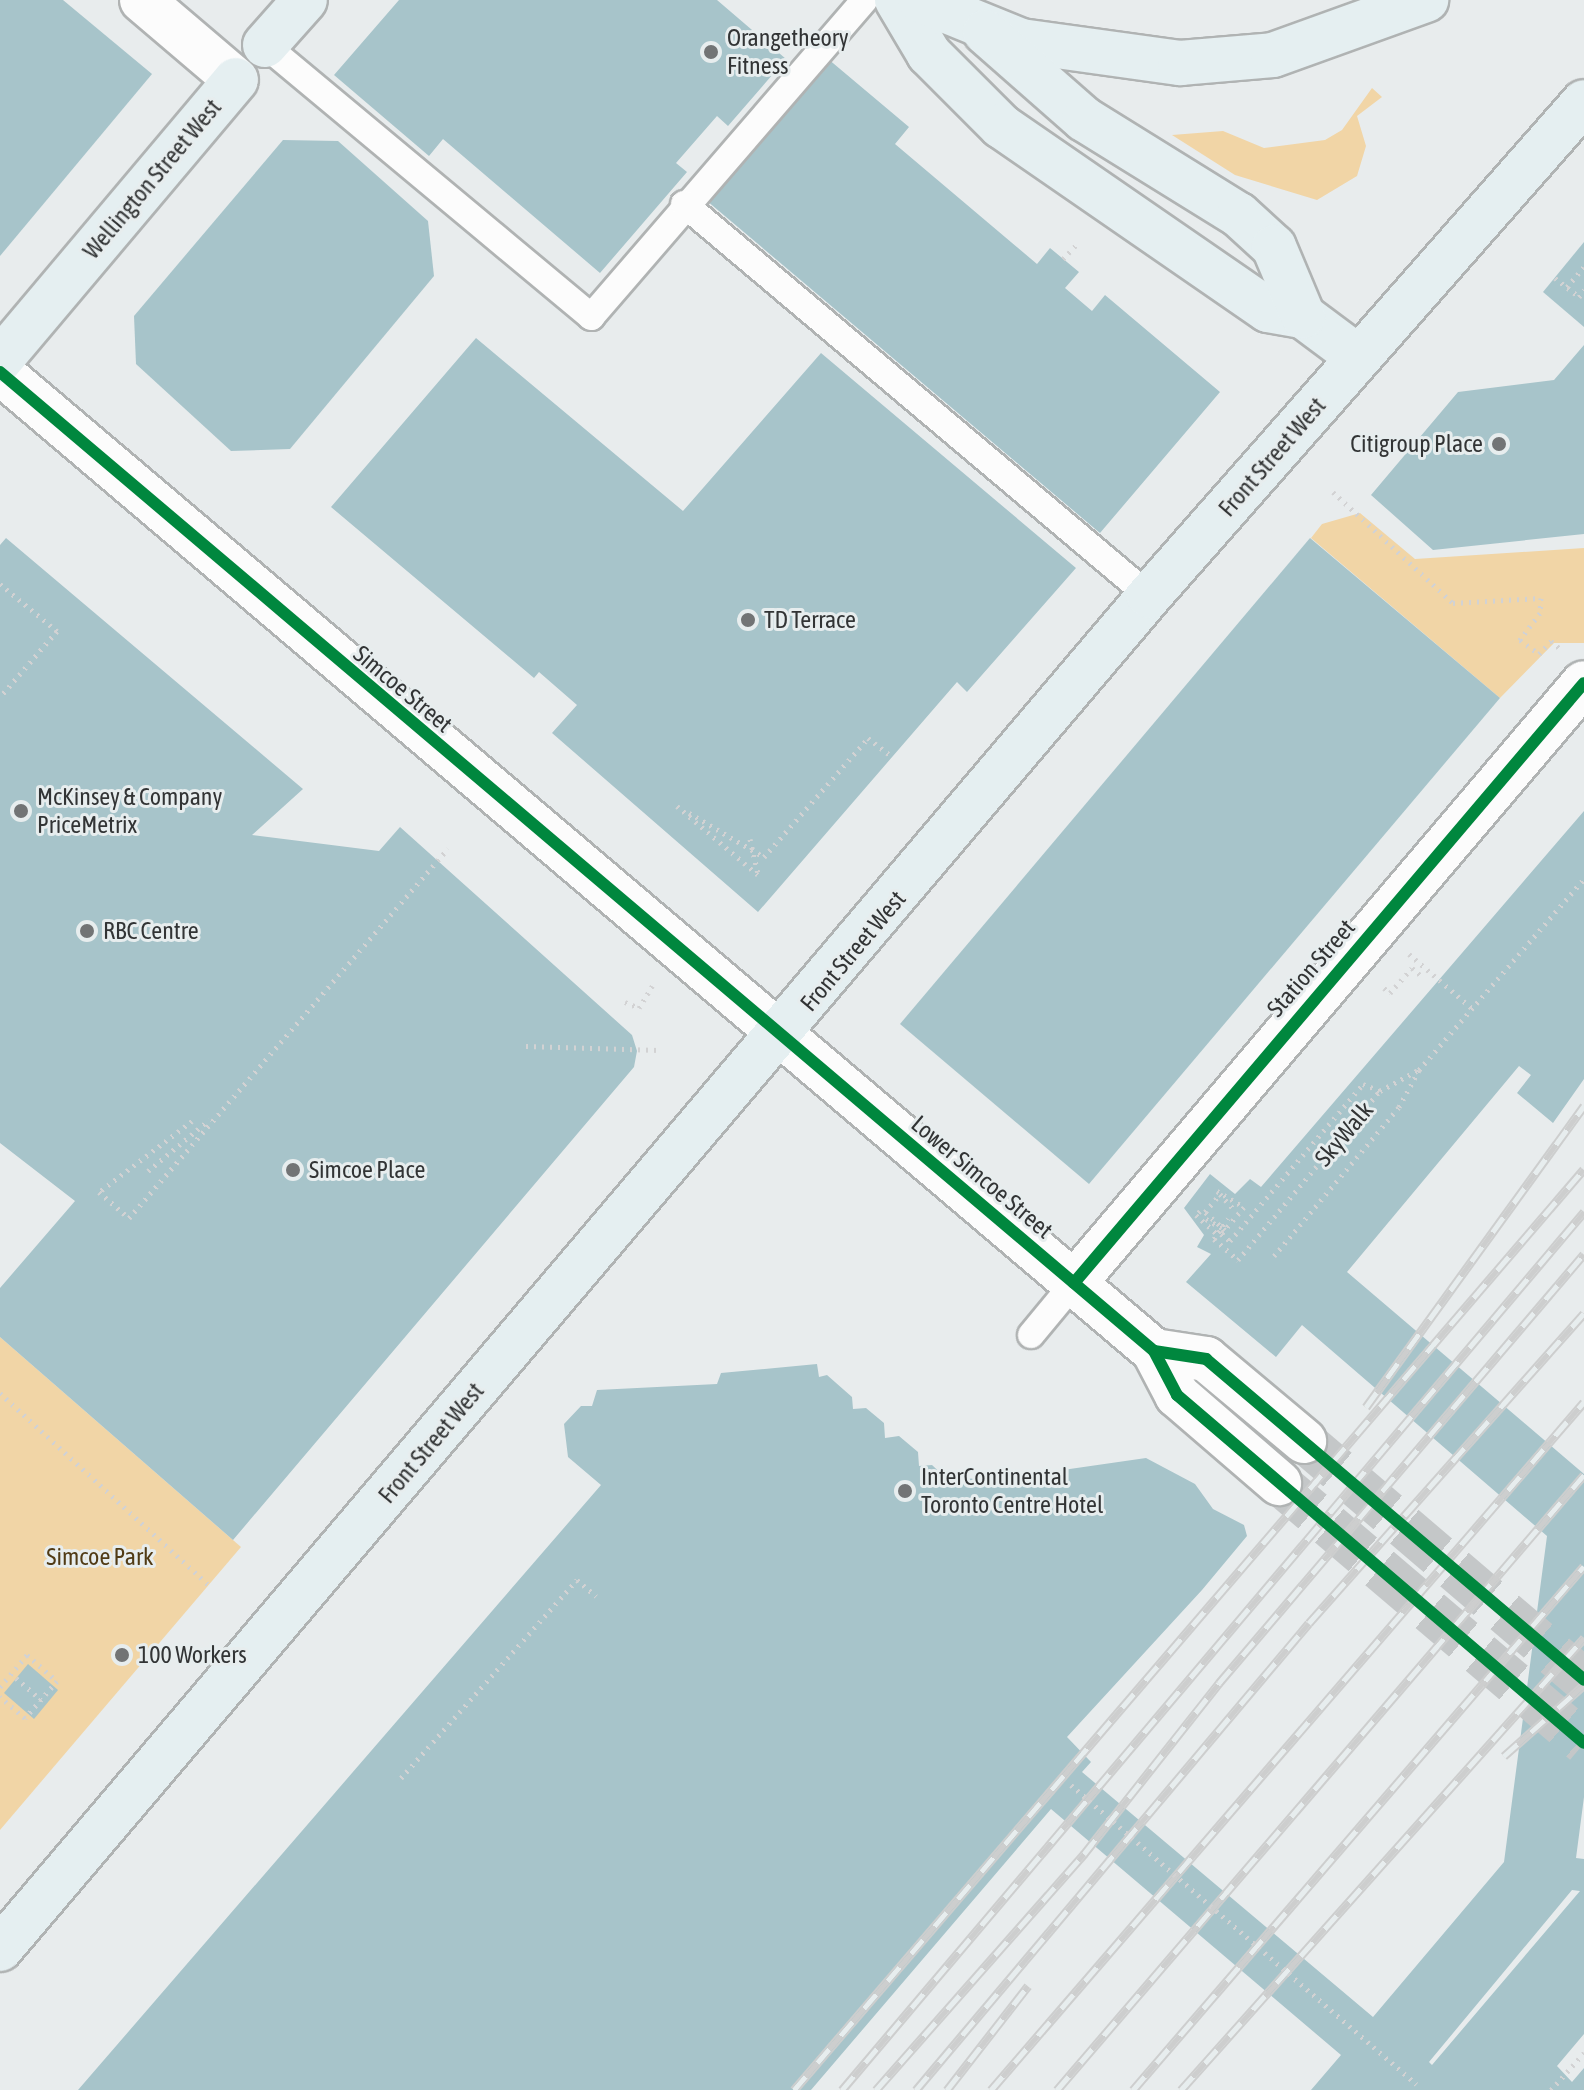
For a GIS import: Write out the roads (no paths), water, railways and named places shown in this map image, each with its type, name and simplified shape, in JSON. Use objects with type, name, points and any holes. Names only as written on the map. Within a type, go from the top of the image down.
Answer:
[{"type":"main road","name":"Wellington Street West","points":[[265,45],[305,0]]},
{"type":"main road","points":[[897,0],[929,54],[1001,126],[1268,310],[1303,316],[1358,357]]},
{"type":"main road","points":[[920,0],[981,28],[1087,54],[1222,63],[1273,55],[1426,0]]},
{"type":"main road","points":[[981,28],[1074,112],[1239,215],[1274,247],[1303,316]]},
{"type":"main road","name":"Wellington Street West","points":[[0,360],[236,80]]},
{"type":"main road","name":"Front Street West","points":[[0,1949],[781,1037],[1149,596],[1584,102]]},
{"type":"street","points":[[142,0],[236,80]]},
{"type":"street","name":"Wellington Street West","points":[[236,80],[265,45]]},
{"type":"street","name":"Simcoe Street","points":[[0,372],[781,1037]]},
{"type":"street","name":"Station Street","points":[[1074,1283],[1577,671]]},
{"type":"street","name":"Lower Simcoe Street","points":[[781,1037],[1154,1351],[1177,1395],[1279,1483]]},
{"type":"street","points":[[1154,1351],[1206,1359],[1304,1441]]},
{"type":"lane","points":[[265,45],[591,317],[684,204],[865,0]]},
{"type":"lane","points":[[684,204],[1149,596]]},
{"type":"lane","points":[[1031,1335],[1074,1283]]},
{"type":"tunnel","points":[[1304,1441],[1584,1680]]},
{"type":"tunnel","points":[[1279,1483],[1584,1743]]},
{"type":"railway","points":[[1366,1407],[1584,1106]]},
{"type":"railway","points":[[794,2090],[1584,1169]]},
{"type":"railway","points":[[842,2090],[1584,1212]]},
{"type":"railway","points":[[876,2090],[1084,1854],[1219,1683],[1584,1254]]},
{"type":"railway","points":[[916,2090],[1309,1623],[1584,1313]]},
{"type":"railway","points":[[991,2090],[1584,1402]]},
{"type":"railway","points":[[1057,2090],[1584,1475]]},
{"type":"railway","points":[[1133,2090],[1584,1566]]},
{"type":"railway","points":[[1181,2090],[1584,1638]]},
{"type":"railway","points":[[1504,1756],[1584,1685]]},
{"type":"railway","points":[[947,2090],[1028,1986]]},
{"type":"place","name":"Orangetheory Fitness","points":[[711,52]]},
{"type":"place","name":"Citigroup Place","points":[[1499,444]]},
{"type":"place","name":"TD Terrace","points":[[748,620]]},
{"type":"place","name":"McKinsey & Company PriceMetrix","points":[[21,811]]},
{"type":"place","name":"RBC Centre","points":[[87,931]]},
{"type":"place","name":"Simcoe Place","points":[[293,1170]]},
{"type":"place","name":"InterContinental Toronto Centre Hotel","points":[[905,1491]]},
{"type":"place","name":"100 Workers","points":[[122,1655]]},
{"type":"park label","name":"Simcoe Park","points":[[100,1557]]}]
